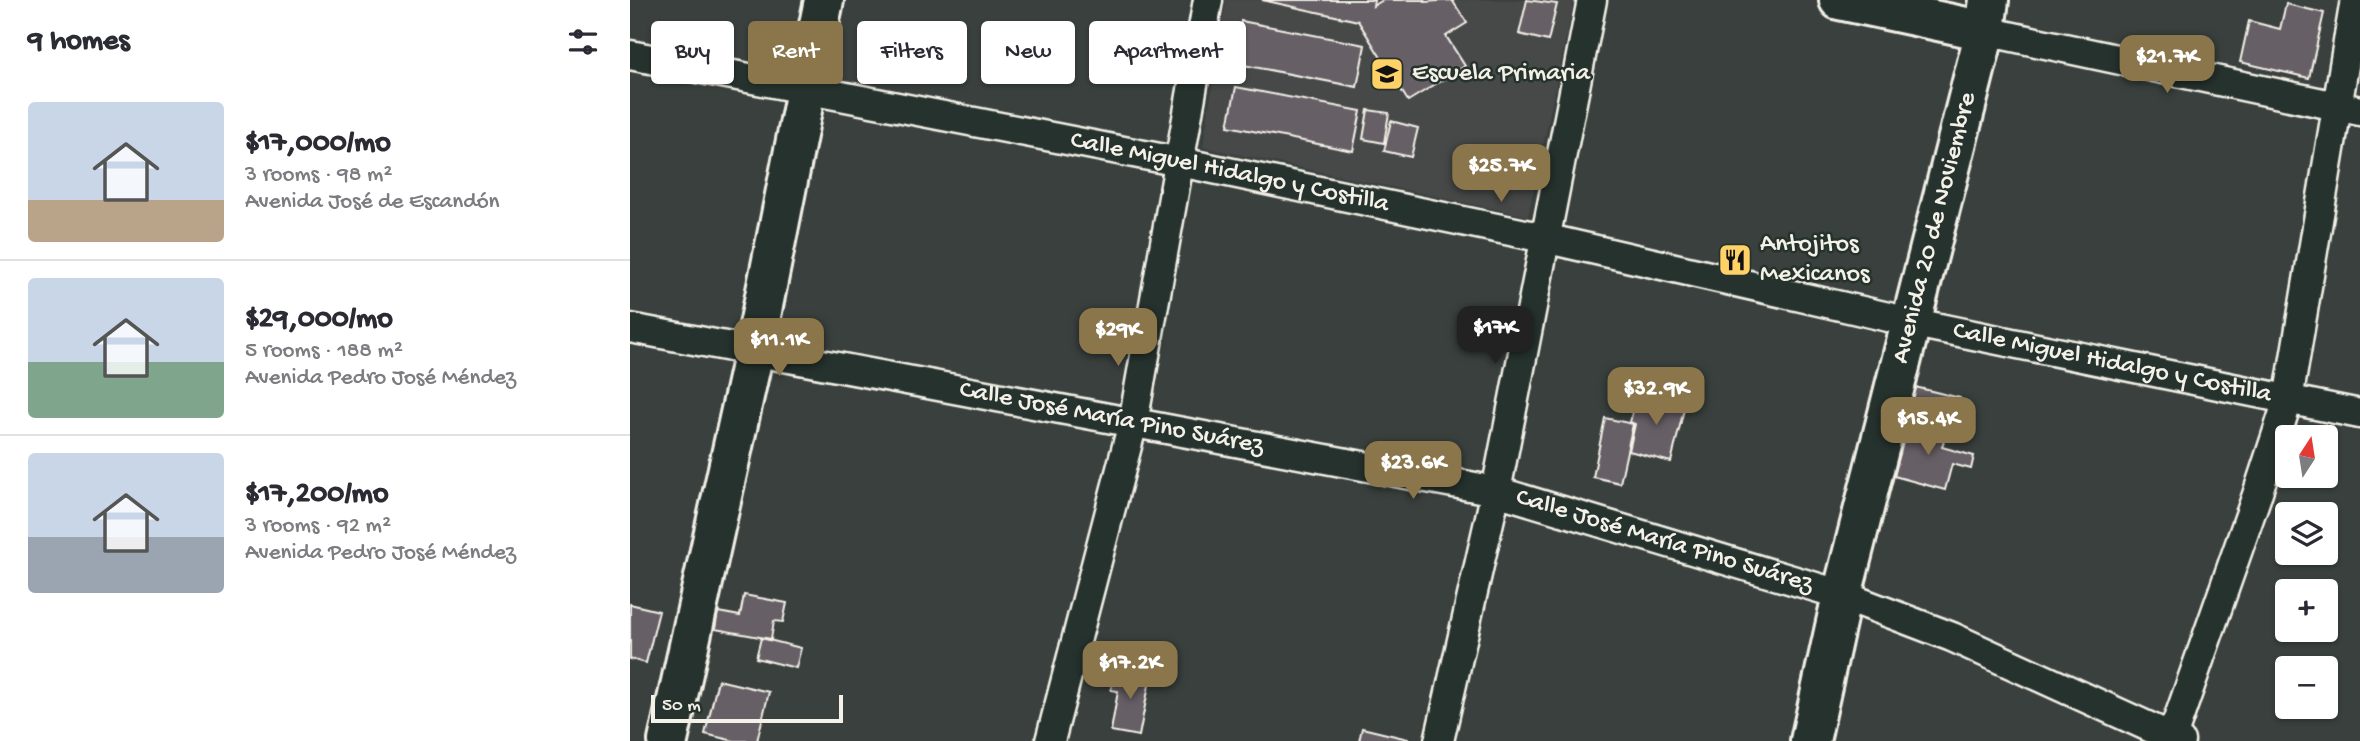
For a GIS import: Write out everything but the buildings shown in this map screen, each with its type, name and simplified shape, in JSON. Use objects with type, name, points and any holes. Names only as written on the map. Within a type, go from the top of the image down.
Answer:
[{"type":"main road","points":[[668,741],[754,351],[824,0]]},
{"type":"main road","points":[[1839,0],[1987,15]]},
{"type":"main road","name":"Avenida 20 de Noviembre","points":[[1810,741],[1842,595],[1987,15]]},
{"type":"street","points":[[1050,741],[1133,422],[1208,0]]},
{"type":"street","points":[[1439,741],[1496,491],[1592,0]]},
{"type":"street","points":[[2176,739],[2288,400],[2348,109],[2355,0]]},
{"type":"street","points":[[1987,15],[2348,109]]},
{"type":"street","name":"Calle Miguel Hidalgo y Costilla","points":[[630,55],[1180,162],[1544,238],[1910,322],[2360,414]]},
{"type":"street","name":"Calle José María Pino Suárez","points":[[630,328],[1496,491],[1842,595],[1952,637],[2176,739]]},
{"type":"shaded area","name":"Escuela Primaria","points":[[1226,0],[1574,0],[1528,216],[1203,147],[1213,84],[1246,84],[1246,21],[1223,21]]},
{"type":"place","name":"Escuela Primaria","points":[[1387,74]]},
{"type":"place","name":"Antojitos Mexicanos","points":[[1735,260]]}]
